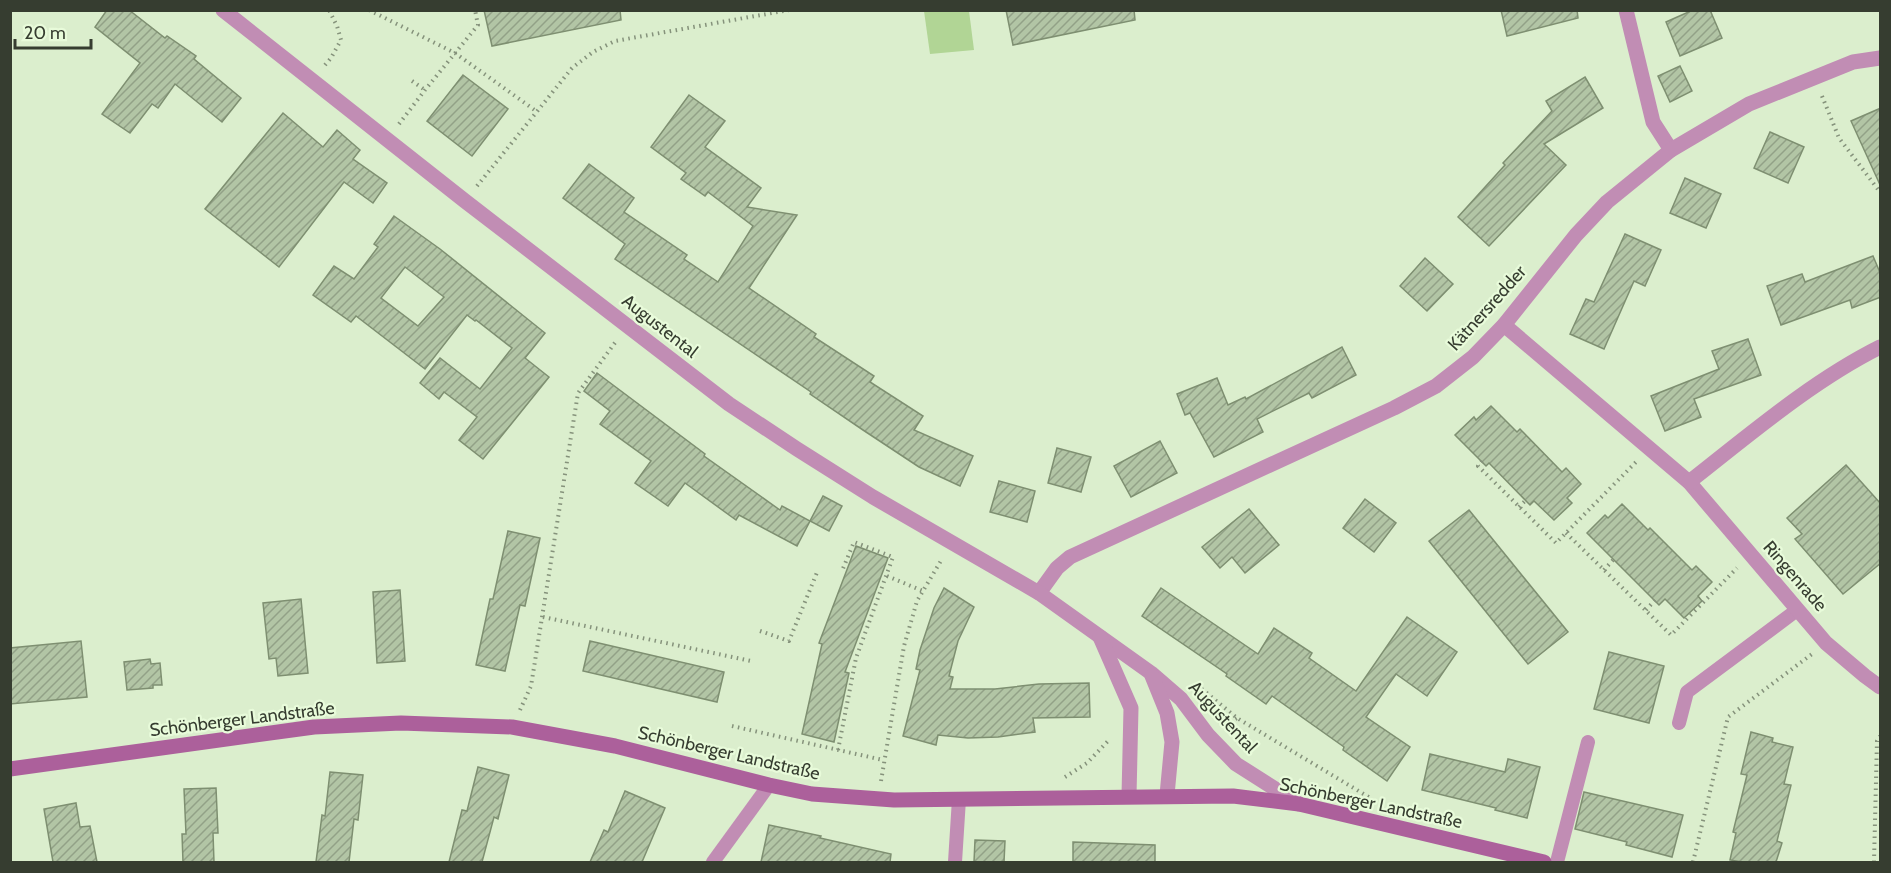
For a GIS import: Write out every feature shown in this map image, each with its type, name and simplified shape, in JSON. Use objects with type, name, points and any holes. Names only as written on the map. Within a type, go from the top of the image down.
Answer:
[{"type":"main road","name":"Schönberger Landstraße","points":[[10,770],[314,727],[401,723],[512,727],[615,746],[812,794],[879,799],[1233,796],[1299,804],[1544,862]]},
{"type":"street","name":"Augustental","points":[[223,10],[465,201],[729,404],[796,449],[873,496],[1040,593],[1151,673],[1181,699],[1208,735],[1236,764],[1299,804]]},
{"type":"street","points":[[1626,10],[1653,122],[1671,150]]},
{"type":"street","name":"Kätnersredder","points":[[1040,593],[1058,568],[1070,557],[1394,408],[1436,386],[1473,357],[1504,325],[1607,202],[1671,150],[1749,104],[1853,62],[1881,58]]},
{"type":"street","name":"Ringenrade","points":[[1504,325],[1689,482],[1826,643],[1881,687]]},
{"type":"street","points":[[1689,482],[1771,418],[1855,360],[1881,347]]},
{"type":"street","points":[[1099,635],[1131,708],[1129,796]]},
{"type":"street","name":"Augustental","points":[[1151,673],[1167,713],[1172,742],[1167,795]]},
{"type":"lane","points":[[1679,723],[1687,692],[1797,610]]},
{"type":"lane","points":[[1557,862],[1588,742]]},
{"type":"lane","points":[[713,862],[769,785]]},
{"type":"lane","points":[[956,862],[959,799]]},
{"type":"path","points":[[369,10],[454,53],[536,111]]},
{"type":"path","points":[[388,139],[478,25],[475,10]]},
{"type":"path","points":[[465,201],[572,68],[593,52],[615,41],[789,10]]},
{"type":"path","points":[[313,80],[331,58],[341,40],[332,12]]},
{"type":"path","points":[[1814,76],[1839,138],[1881,192]]},
{"type":"path","points":[[412,81],[425,90]]},
{"type":"path","points":[[512,727],[531,686],[578,393],[627,326]]},
{"type":"path","points":[[1482,461],[1478,466],[1556,543],[1649,448]]},
{"type":"path","points":[[1519,507],[1526,500]]},
{"type":"path","points":[[1566,533],[1671,635],[1751,555]]},
{"type":"path","points":[[879,799],[883,760],[904,646],[917,601],[952,541]]},
{"type":"path","points":[[838,750],[856,658],[893,557],[854,542],[842,571]]},
{"type":"path","points":[[1604,570],[1613,560]]},
{"type":"path","points":[[760,631],[789,641],[818,570]]},
{"type":"path","points":[[887,576],[923,591]]},
{"type":"path","points":[[1646,610],[1655,600]]},
{"type":"path","points":[[543,617],[751,661]]},
{"type":"path","points":[[1693,862],[1728,717],[1826,643]]},
{"type":"path","points":[[1190,679],[1237,718],[1371,798],[1382,802]]},
{"type":"path","points":[[732,726],[883,760]]},
{"type":"path","points":[[1874,862],[1878,741],[1881,736]]},
{"type":"green space","points":[[924,11],[969,11],[974,50],[930,54]]},
{"type":"building","points":[[107,10],[129,10],[165,38],[167,36],[196,56],[194,59],[241,98],[222,122],[175,84],[158,108],[152,104],[130,133],[102,114],[140,63],[95,27]]},
{"type":"building","points":[[484,10],[620,10],[621,20],[492,46]]},
{"type":"building","points":[[1006,10],[1134,10],[1135,20],[1013,45]]},
{"type":"building","points":[[1501,10],[1577,10],[1578,18],[1507,36]]},
{"type":"building","points":[[1693,10],[1710,10],[1722,38],[1680,56],[1666,22]]},
{"type":"building","points":[[1680,66],[1692,91],[1670,102],[1658,76]]},
{"type":"building","points":[[463,75],[508,109],[472,156],[427,121]]},
{"type":"building","points":[[1585,77],[1603,108],[1544,144],[1566,165],[1489,246],[1458,217],[1505,165],[1503,163],[1552,111],[1546,101]]},
{"type":"building","points":[[689,95],[725,121],[705,147],[761,188],[747,207],[797,215],[749,288],[816,334],[814,337],[874,376],[870,382],[923,416],[914,430],[973,456],[960,486],[919,467],[615,259],[625,244],[563,198],[589,164],[634,198],[624,212],[687,255],[684,259],[718,282],[753,226],[708,192],[705,196],[681,179],[686,173],[651,147]]},
{"type":"building","points":[[1881,108],[1881,187],[1851,121]]},
{"type":"building","points":[[283,113],[323,147],[337,130],[360,150],[353,159],[387,183],[373,203],[344,182],[279,267],[205,209]]},
{"type":"building","points":[[1770,132],[1804,147],[1788,183],[1754,168]]},
{"type":"building","points":[[1685,178],[1721,194],[1706,228],[1670,213]]},
{"type":"building","points":[[394,216],[440,249],[545,333],[525,358],[549,377],[483,459],[459,440],[477,417],[444,392],[439,399],[420,383],[440,358],[480,389],[512,348],[467,315],[425,369],[356,316],[351,322],[313,295],[334,266],[354,279],[378,247],[374,244]],"holes":[[[405,267],[444,297],[418,326],[381,298]]]},
{"type":"building","points":[[1625,234],[1661,250],[1645,286],[1634,281],[1604,349],[1570,334],[1586,299],[1594,302]]},
{"type":"building","points":[[1873,256],[1881,275],[1881,297],[1852,308],[1850,300],[1781,325],[1767,286],[1802,274],[1805,282]]},
{"type":"building","points":[[1425,258],[1453,284],[1427,311],[1400,286]]},
{"type":"building","points":[[1748,339],[1761,375],[1694,399],[1701,417],[1665,431],[1651,396],[1719,369],[1712,351]]},
{"type":"building","points":[[1342,347],[1356,375],[1312,398],[1309,393],[1257,419],[1263,432],[1214,457],[1190,413],[1185,415],[1177,394],[1217,378],[1228,405],[1245,397],[1246,399]]},
{"type":"building","points":[[597,373],[705,454],[704,456],[780,510],[782,506],[810,521],[797,546],[739,515],[736,520],[685,483],[668,506],[635,483],[651,461],[600,424],[610,411],[584,391]]},
{"type":"building","points":[[1491,406],[1517,432],[1520,429],[1562,472],[1566,468],[1581,484],[1567,498],[1572,503],[1554,520],[1534,501],[1530,505],[1489,463],[1486,466],[1455,435],[1474,417],[1476,420]]},
{"type":"building","points":[[1160,441],[1177,473],[1131,497],[1114,466]]},
{"type":"building","points":[[1057,448],[1091,457],[1081,492],[1048,483]]},
{"type":"building","points":[[1846,465],[1881,504],[1881,563],[1843,594],[1795,539],[1802,534],[1787,518]]},
{"type":"building","points":[[999,481],[1035,491],[1027,522],[990,512]]},
{"type":"building","points":[[823,496],[842,506],[829,531],[810,521]]},
{"type":"building","points":[[1365,499],[1396,523],[1374,552],[1343,528]]},
{"type":"building","points":[[1622,504],[1692,570],[1696,566],[1712,582],[1698,596],[1702,601],[1684,618],[1665,599],[1659,605],[1587,533],[1605,515],[1608,518]]},
{"type":"building","points":[[1249,509],[1279,545],[1245,573],[1232,557],[1220,568],[1202,547]]},
{"type":"building","points":[[1469,510],[1568,632],[1528,664],[1429,541]]},
{"type":"building","points":[[508,531],[540,538],[525,606],[520,605],[505,671],[476,665]]},
{"type":"building","points":[[856,546],[888,558],[845,672],[849,673],[834,742],[802,734],[822,644],[819,643]]},
{"type":"building","points":[[944,588],[974,607],[958,641],[949,676],[953,677],[950,689],[995,689],[1039,684],[1089,683],[1090,717],[1033,718],[1035,732],[998,737],[968,738],[938,735],[936,745],[903,736],[920,670],[916,669],[920,650],[934,608]]},
{"type":"building","points":[[1161,588],[1258,654],[1274,628],[1312,653],[1309,658],[1356,691],[1407,617],[1457,652],[1427,696],[1396,674],[1366,717],[1410,747],[1387,781],[1272,696],[1266,704],[1226,676],[1227,674],[1142,616]]},
{"type":"building","points":[[400,590],[405,661],[377,663],[373,592]]},
{"type":"building","points":[[301,599],[308,673],[278,676],[276,658],[269,659],[263,603]]},
{"type":"building","points":[[81,641],[87,697],[10,704],[10,648]]},
{"type":"building","points":[[590,641],[724,672],[717,702],[583,671]]},
{"type":"building","points":[[1609,652],[1664,666],[1649,723],[1594,709]]},
{"type":"building","points":[[150,659],[151,664],[160,663],[162,685],[127,690],[124,662]]},
{"type":"building","points":[[1751,732],[1773,738],[1772,742],[1793,747],[1784,784],[1791,785],[1777,841],[1782,843],[1776,862],[1730,860],[1736,833],[1733,832],[1747,775],[1741,774]]},
{"type":"building","points":[[1430,754],[1505,772],[1508,759],[1540,767],[1527,818],[1422,790]]},
{"type":"building","points":[[478,767],[509,775],[498,819],[494,817],[482,862],[449,862],[462,810],[467,811]]},
{"type":"building","points":[[330,772],[363,775],[358,820],[354,819],[349,862],[316,862],[322,815],[325,816]]},
{"type":"building","points":[[216,788],[218,833],[213,833],[214,862],[183,862],[182,834],[186,834],[184,789]]},
{"type":"building","points":[[625,791],[665,808],[642,862],[590,862],[604,830],[608,832]]},
{"type":"building","points":[[1584,792],[1683,815],[1672,857],[1626,845],[1627,842],[1575,829]]},
{"type":"building","points":[[76,803],[80,827],[90,826],[97,862],[53,862],[44,809]]},
{"type":"building","points":[[769,825],[891,854],[890,862],[761,862]]},
{"type":"building","points":[[975,840],[1005,841],[1004,862],[974,862]]},
{"type":"building","points":[[1073,842],[1155,845],[1155,862],[1073,862]]}]
